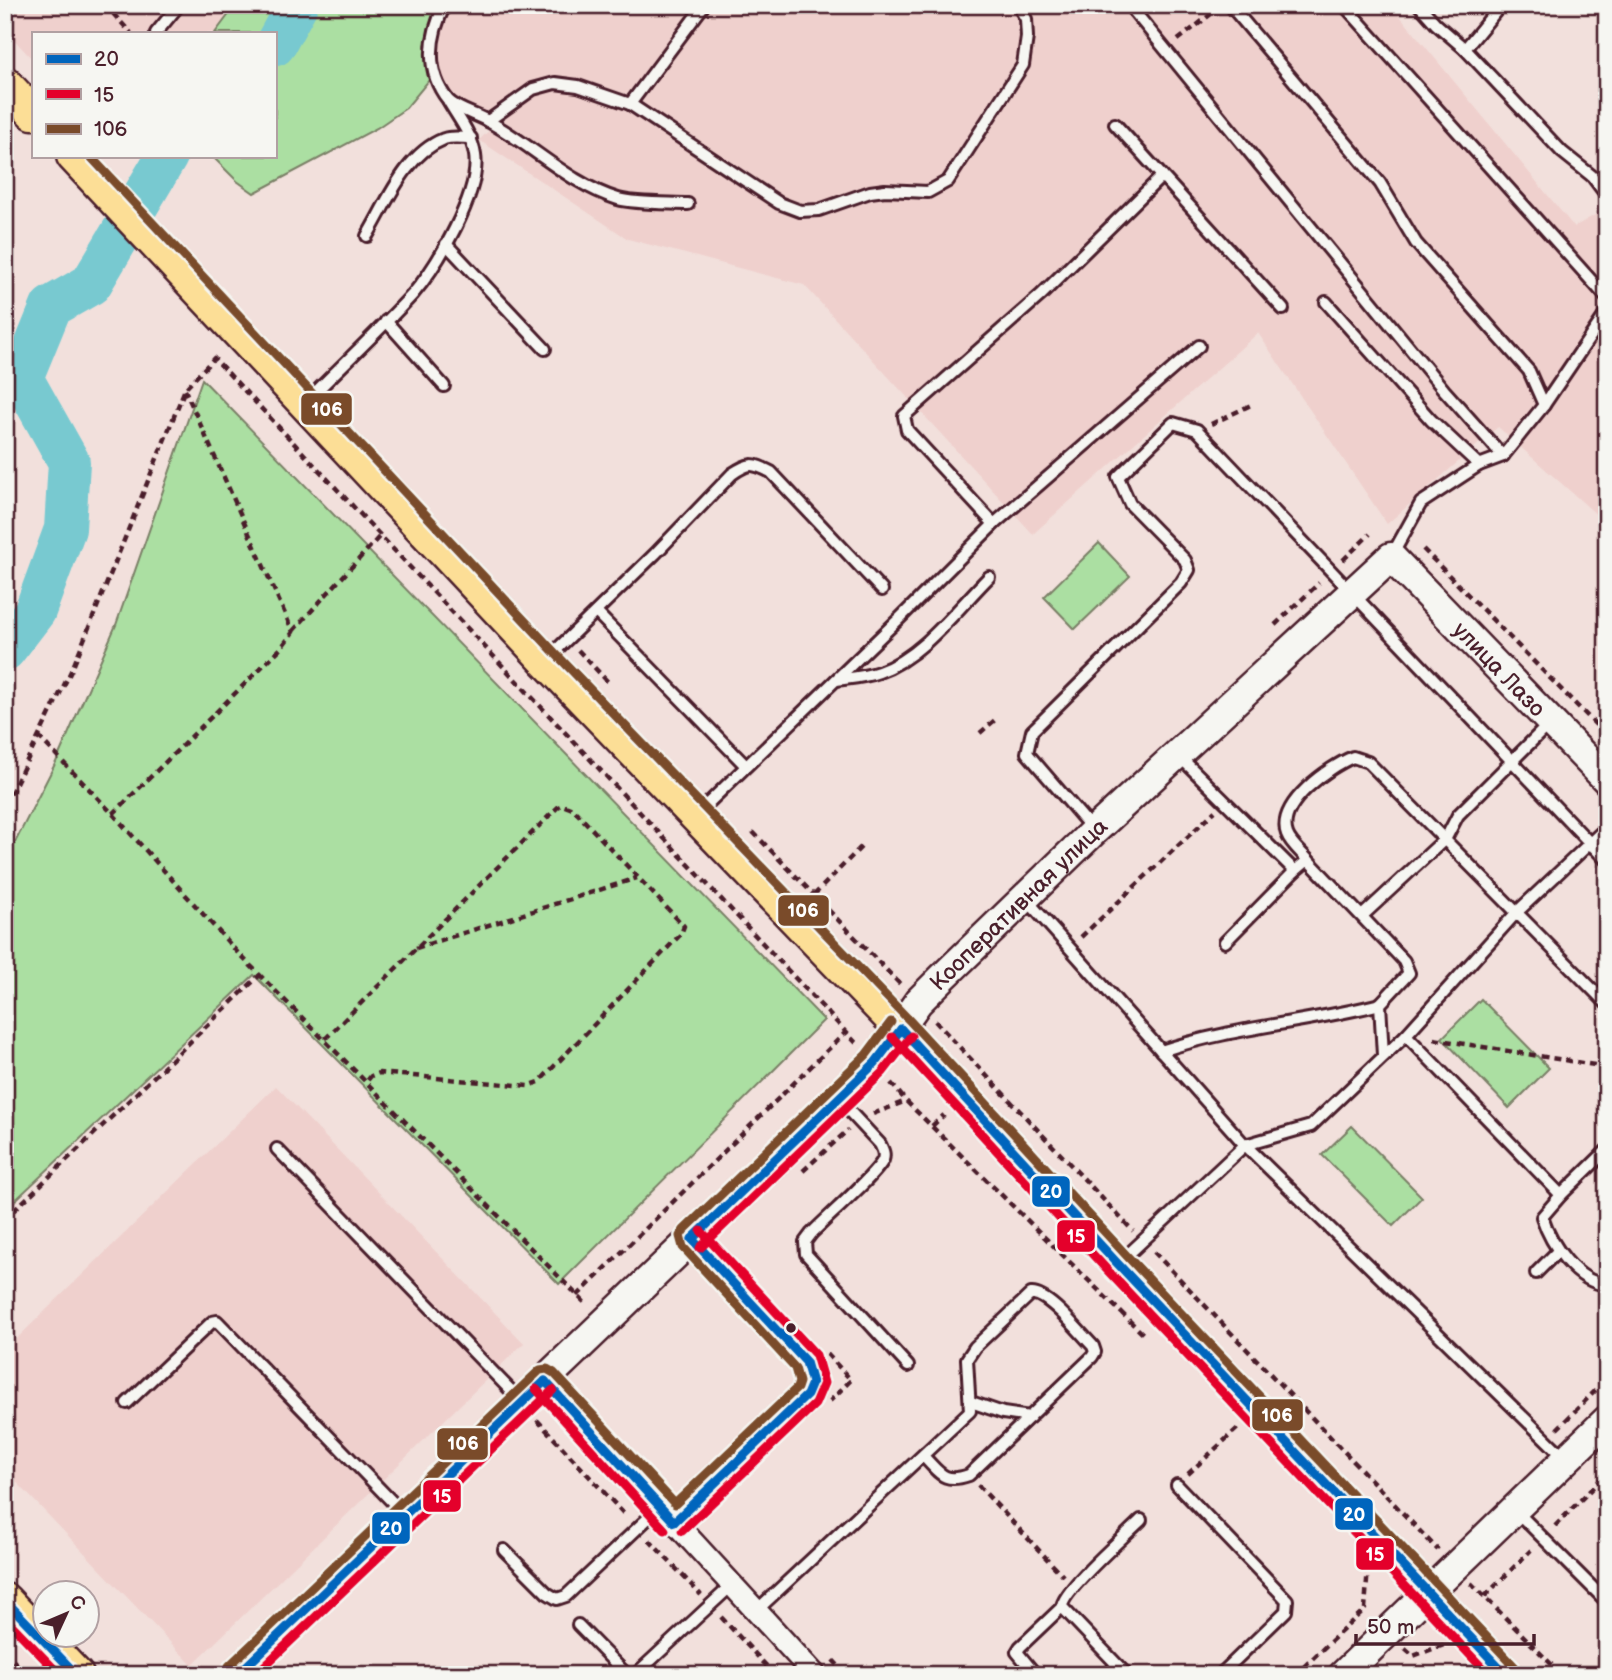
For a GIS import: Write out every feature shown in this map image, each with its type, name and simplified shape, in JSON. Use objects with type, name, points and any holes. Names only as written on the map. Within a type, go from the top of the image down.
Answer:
[{"type":"main road","points":[[5,83],[32,112]]},
{"type":"main road","points":[[75,158],[546,661],[901,1029],[1118,1264],[1506,1675]]},
{"type":"main road","name":"Кооперативная улица","points":[[237,1675],[875,1063],[918,1002],[1094,831],[1391,557]]},
{"type":"main road","name":"улица Лазо","points":[[1391,557],[1607,779]]},
{"type":"main road","points":[[1343,1675],[1607,1420]]},
{"type":"main road","points":[[5,1600],[78,1675]]},
{"type":"street","points":[[667,1514],[807,1395],[811,1383],[806,1362],[692,1239]]},
{"type":"street","points":[[544,1381],[815,1675]]},
{"type":"lane","points":[[157,32],[180,5]]},
{"type":"lane","points":[[306,402],[415,292],[446,244],[467,203],[475,175],[471,138],[433,72],[431,44],[445,5]]},
{"type":"lane","points":[[630,103],[704,5]]},
{"type":"lane","points":[[488,121],[533,89],[555,83],[578,86],[630,103],[779,203],[800,211],[819,210],[870,192],[928,192],[948,181],[1023,65],[1027,37],[1026,19],[1018,5]]},
{"type":"lane","points":[[1129,5],[1435,379],[1503,456]]},
{"type":"lane","points":[[1230,5],[1380,183],[1416,243],[1530,371],[1544,405]]},
{"type":"lane","points":[[1344,5],[1607,298]]},
{"type":"lane","points":[[1419,5],[1465,49],[1562,152],[1592,176],[1607,196]]},
{"type":"lane","points":[[1465,49],[1501,5]]},
{"type":"lane","points":[[449,102],[488,121],[570,176],[620,200],[688,204]]},
{"type":"lane","points":[[1115,124],[1283,309]]},
{"type":"lane","points":[[367,236],[416,156],[446,138],[471,138]]},
{"type":"lane","points":[[994,524],[907,430],[904,416],[1041,295],[1162,176]]},
{"type":"lane","points":[[446,244],[545,348]]},
{"type":"lane","points":[[1326,302],[1431,420],[1479,465]]},
{"type":"lane","points":[[1391,557],[1421,503],[1479,465],[1503,456],[1544,405],[1605,317]]},
{"type":"lane","points":[[386,321],[444,386]]},
{"type":"lane","points":[[696,816],[994,524],[1199,346]]},
{"type":"lane","points":[[1094,831],[1027,753],[1029,740],[1032,731],[1181,583],[1189,570],[1185,560],[1130,504],[1118,477],[1173,423],[1197,430],[1607,861]]},
{"type":"lane","points":[[546,661],[733,474],[751,464],[771,472],[882,590]]},
{"type":"lane","points":[[834,681],[877,673],[901,662],[922,645],[989,577]]},
{"type":"lane","points":[[596,612],[746,766]]},
{"type":"lane","points":[[1363,916],[1446,838],[1458,815],[1551,722]]},
{"type":"lane","points":[[1177,754],[1295,871]]},
{"type":"lane","points":[[1161,1051],[1196,1039],[1333,1016],[1380,1004],[1409,974],[1404,961],[1287,836],[1284,821],[1293,802],[1335,765],[1353,757],[1368,762],[1607,1004]]},
{"type":"lane","points":[[1118,1264],[1245,1144],[1311,1126],[1406,1035],[1517,912],[1607,827]]},
{"type":"lane","points":[[1225,942],[1307,860]]},
{"type":"lane","points":[[1025,898],[1245,1144],[1566,1459]]},
{"type":"lane","points":[[1380,1004],[1383,1055]]},
{"type":"lane","points":[[1406,1035],[1562,1195]]},
{"type":"lane","points":[[838,1099],[880,1144],[884,1153],[882,1162],[811,1234],[805,1242],[806,1254],[908,1366]]},
{"type":"lane","points":[[276,1149],[522,1402]]},
{"type":"lane","points":[[1607,1150],[1542,1217],[1548,1236],[1558,1251],[1592,1283],[1607,1285]]},
{"type":"lane","points":[[1536,1273],[1558,1251]]},
{"type":"lane","points":[[756,1611],[970,1411],[967,1359],[975,1347],[1031,1294],[1037,1293],[1048,1300],[1093,1346],[1095,1352],[969,1475],[957,1479],[945,1478],[923,1456]]},
{"type":"lane","points":[[127,1404],[212,1322],[217,1321],[405,1515]]},
{"type":"lane","points":[[971,1402],[1003,1413],[1030,1418]]},
{"type":"lane","points":[[1177,1485],[1287,1600],[1286,1611],[1220,1675]]},
{"type":"lane","points":[[1516,1510],[1607,1602]]},
{"type":"lane","points":[[504,1550],[547,1593],[557,1599],[566,1596],[667,1514]]},
{"type":"lane","points":[[1127,1675],[1062,1607],[1062,1601],[1142,1520]]},
{"type":"lane","points":[[635,1675],[732,1585]]},
{"type":"lane","points":[[1036,1675],[1017,1652],[1062,1607]]},
{"type":"lane","points":[[578,1625],[627,1675]]},
{"type":"lane","points":[[1107,1675],[1118,1665]]},
{"type":"path","points":[[105,5],[130,32]]},
{"type":"path","points":[[1167,50],[1222,5]]},
{"type":"path","points":[[5,141],[14,150]]},
{"type":"path","points":[[5,804],[74,667],[185,389],[214,358],[875,1063],[906,1101],[1149,1340]]},
{"type":"path","points":[[185,389],[293,632]]},
{"type":"path","points":[[1197,430],[1251,405]]},
{"type":"path","points":[[1405,531],[1607,736]]},
{"type":"path","points":[[113,814],[281,648],[379,537]]},
{"type":"path","points":[[980,733],[995,720]]},
{"type":"path","points":[[38,736],[260,975],[577,1296],[606,1322]]},
{"type":"path","points":[[1070,947],[1224,803]]},
{"type":"path","points":[[325,1039],[562,805],[573,810],[684,926],[681,933],[539,1082],[528,1086],[379,1073],[366,1082]]},
{"type":"path","points":[[814,895],[862,846]]},
{"type":"path","points":[[415,949],[637,878]]},
{"type":"path","points":[[5,1219],[260,975]]},
{"type":"path","points":[[936,1021],[944,1013]]},
{"type":"path","points":[[577,1296],[846,1032]]},
{"type":"path","points":[[1406,1035],[1607,1067]]},
{"type":"path","points":[[1143,1241],[1335,1440]]},
{"type":"path","points":[[1228,1418],[1247,1437]]},
{"type":"path","points":[[1177,1485],[1238,1428]]},
{"type":"path","points":[[969,1475],[1073,1587]]},
{"type":"path","points":[[1295,1675],[1365,1609],[1368,1565]]},
{"type":"path","points":[[1365,1609],[1413,1656],[1445,1645]]},
{"type":"path","points":[[5,1652],[27,1675]]},
{"type":"shaded area","points":[[5,5],[236,5],[216,32],[32,32],[32,59],[5,30]]},
{"type":"shaded area","points":[[439,5],[1391,5],[1574,227],[1607,208],[1607,524],[1498,427],[1387,524],[1258,333],[1033,534],[804,285],[628,239],[479,140],[494,126],[430,79],[425,45]]},
{"type":"shaded area","points":[[276,1086],[524,1343],[192,1665],[5,1470],[5,1350]]},
{"type":"green space","points":[[236,5],[439,5],[425,45],[430,79],[406,108],[377,128],[254,193],[237,181],[214,158],[276,158],[276,32],[216,32]]},
{"type":"green space","points":[[202,379],[824,1020],[559,1284],[254,975],[5,1210],[5,862],[56,762],[116,625]]},
{"type":"green space","points":[[1099,543],[1130,576],[1075,629],[1044,597]]},
{"type":"green space","points":[[1481,999],[1549,1068],[1509,1108],[1442,1038]]},
{"type":"green space","points":[[1352,1126],[1422,1197],[1393,1226],[1322,1155]]},
{"type":"waterway","points":[[276,43],[297,5]]},
{"type":"waterway","points":[[5,650],[35,611],[65,529],[69,462],[22,378],[51,307],[91,284],[166,158]]},
{"type":"transit line","name":"106","points":[[92,158],[555,653],[910,1021],[1127,1256],[1515,1667]]},
{"type":"transit line","name":"106","points":[[229,1666],[540,1370],[547,1369],[554,1373],[675,1504],[797,1388],[799,1382],[795,1368],[683,1247],[680,1236],[866,1055],[891,1022]]},
{"type":"transit line","name":"20","points":[[901,1029],[1118,1264],[1506,1675]]},
{"type":"transit line","name":"20","points":[[692,1239],[875,1063],[901,1029]]},
{"type":"transit line","name":"15","points":[[700,1248],[883,1072],[911,1036]]},
{"type":"transit line","name":"15","points":[[892,1037],[1109,1272],[1489,1675]]},
{"type":"transit line","name":"15","points":[[682,1531],[815,1404],[824,1383],[816,1355],[701,1231]]},
{"type":"transit line","name":"20","points":[[674,1522],[807,1395],[812,1383],[806,1362],[692,1239]]},
{"type":"transit line","name":"20","points":[[545,1381],[674,1522]]},
{"type":"transit line","name":"20","points":[[237,1675],[545,1381]]},
{"type":"transit line","name":"15","points":[[536,1389],[665,1530]]},
{"type":"transit line","name":"15","points":[[255,1675],[553,1390]]},
{"type":"transit line","name":"20","points":[[5,1600],[77,1675]]},
{"type":"transit line","name":"15","points":[[5,1618],[60,1675]]}]
